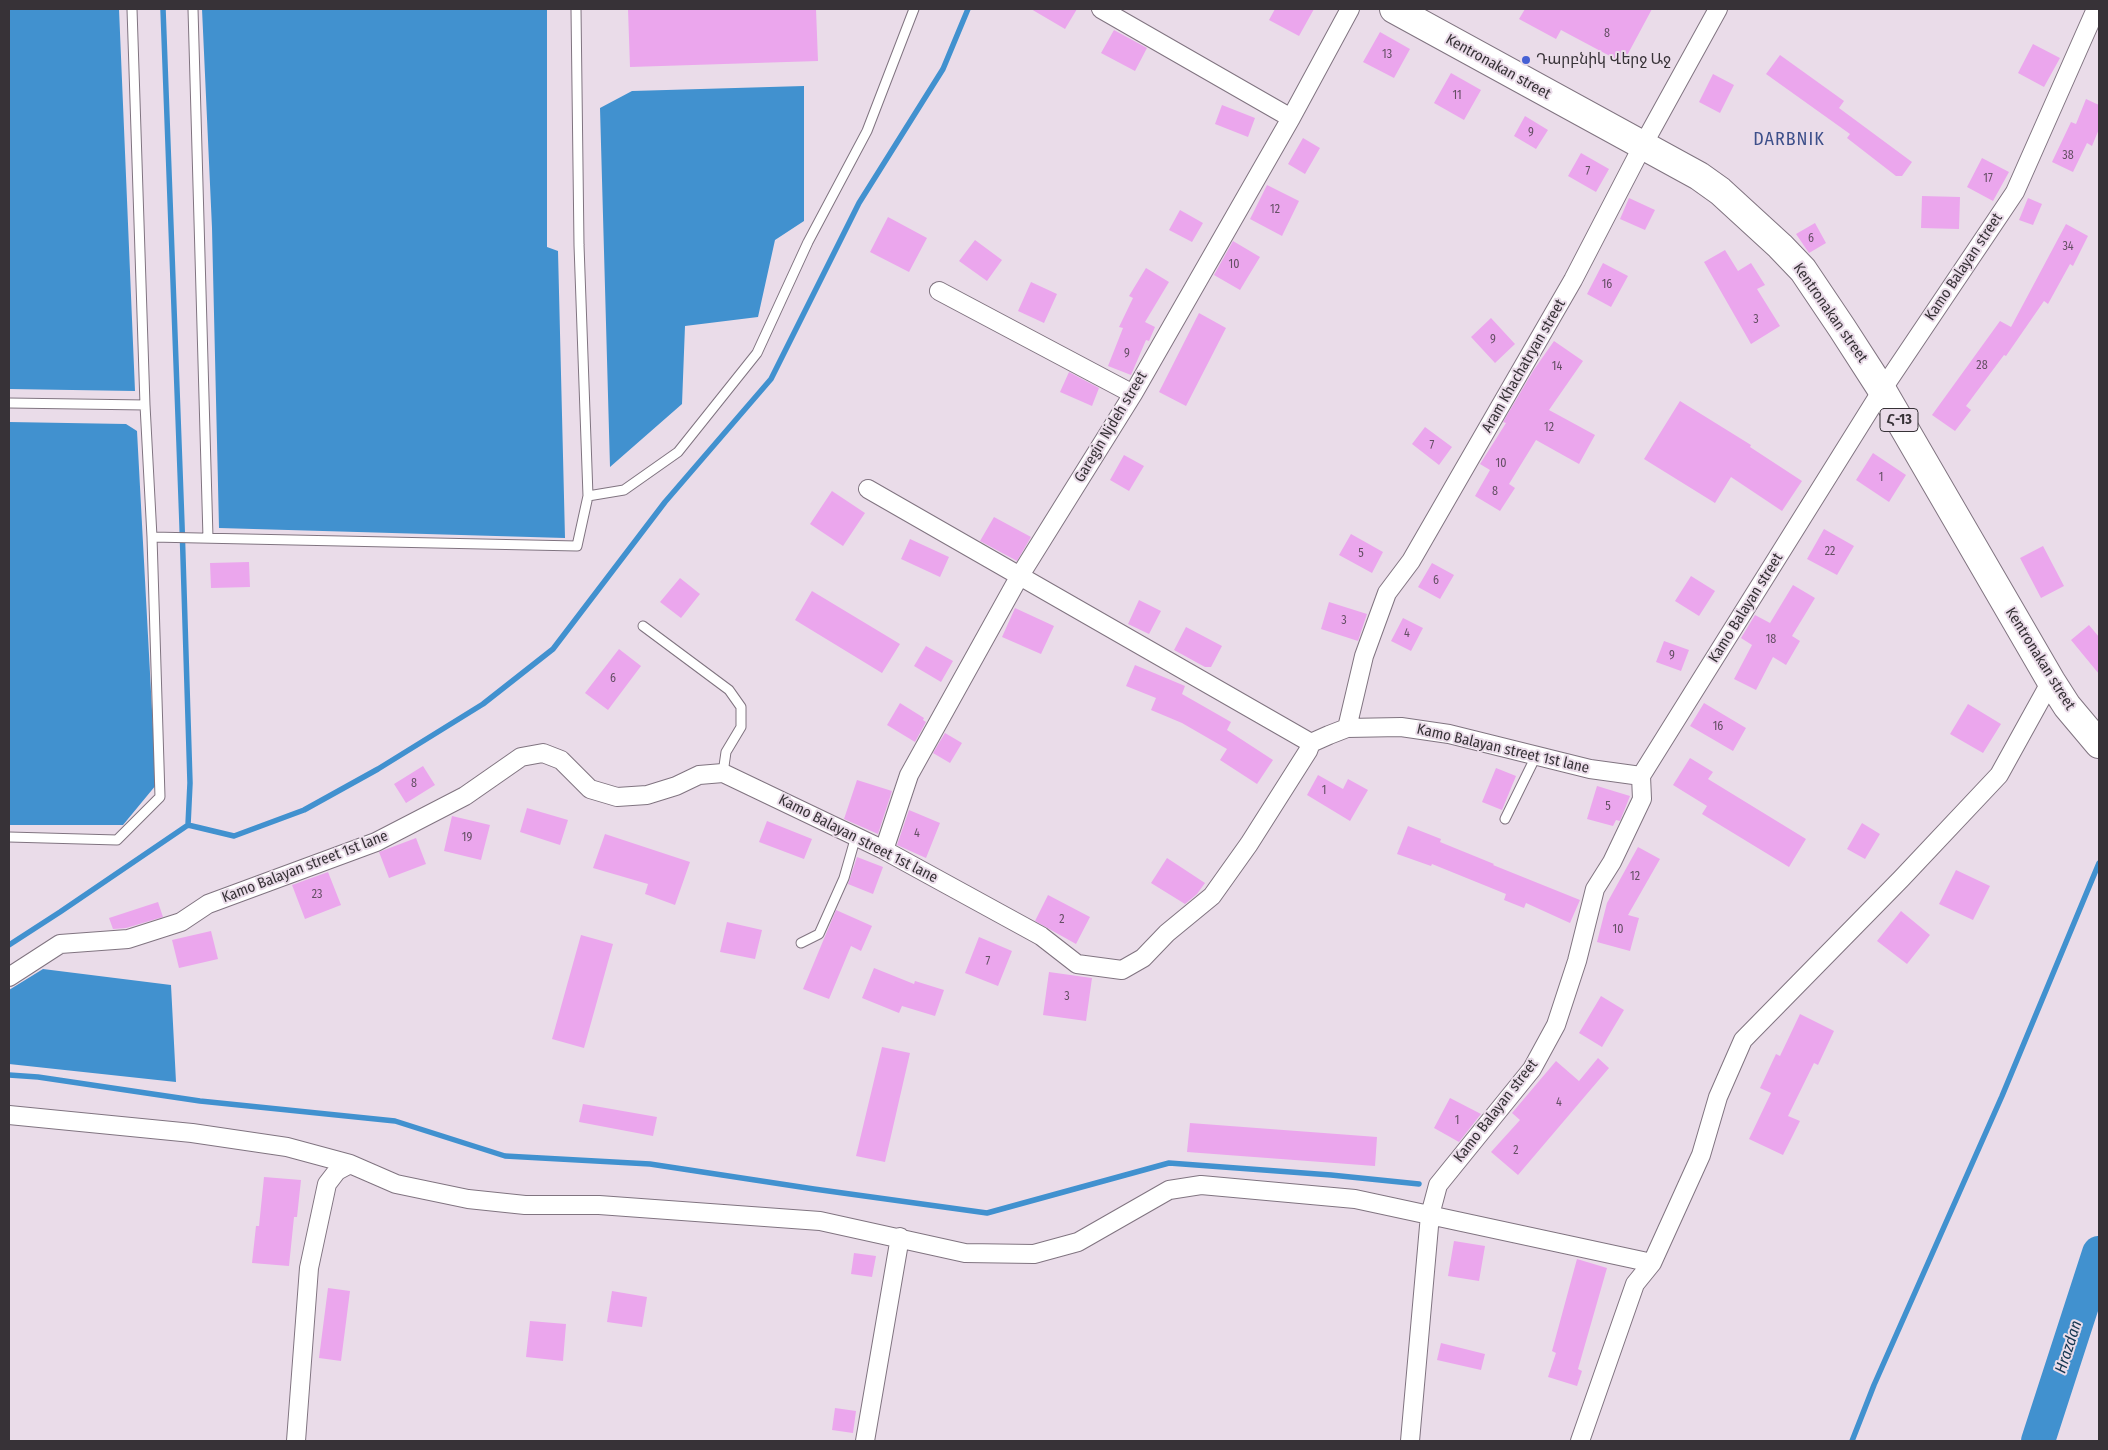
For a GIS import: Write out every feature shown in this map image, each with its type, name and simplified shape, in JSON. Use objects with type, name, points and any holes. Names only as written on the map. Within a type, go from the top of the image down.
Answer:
[{"type":"main road","name":"Kentronakan street","points":[[1394,9],[1600,124],[1643,145],[1720,191],[1780,246],[1802,270],[1882,390],[2066,706],[2099,744]]},
{"type":"street","points":[[1101,9],[1291,118]]},
{"type":"street","name":"Garegin Njdeh street","points":[[884,850],[909,775],[1019,577],[1132,394],[1291,118],[1350,9]]},
{"type":"street","name":"Kamo Balayan street","points":[[1410,1441],[1430,1215],[1438,1185],[1532,1069],[1556,1025],[1577,960],[1595,889],[1612,862],[1642,799],[1641,776],[1882,390],[2015,192],[2096,9]]},
{"type":"street","name":"Aram Khachatryan street","points":[[1347,728],[1364,656],[1386,593],[1411,561],[1573,280],[1715,10]]},
{"type":"street","points":[[939,290],[1132,394]]},
{"type":"street","points":[[868,489],[1310,744]]},
{"type":"street","points":[[1580,1441],[1635,1284],[1652,1263],[1701,1155],[1718,1096],[1743,1040],[1999,775],[2051,681]]},
{"type":"street","name":"Kamo Balayan street 1st lane","points":[[9,977],[60,944],[128,939],[180,922],[208,904],[376,842],[465,796],[521,757],[543,753],[561,760],[590,789],[617,797],[647,795],[676,786],[699,775],[723,773],[884,850],[1041,936],[1077,964],[1122,970],[1143,958],[1167,933],[1212,896],[1308,752],[1310,744],[1347,728],[1401,727],[1449,734],[1590,769],[1641,776]]},
{"type":"street","points":[[9,1115],[287,1147],[350,1164],[396,1184],[468,1199],[526,1205],[599,1205],[820,1221],[965,1252],[1034,1254],[1078,1242],[1169,1190],[1201,1185],[1355,1199],[1652,1263]]},
{"type":"street","points":[[296,1441],[309,1268],[327,1184],[337,1171],[350,1164]]},
{"type":"street","points":[[864,1441],[900,1237]]},
{"type":"lane","points":[[9,837],[117,840],[160,797],[152,537],[144,405],[132,9]]},
{"type":"lane","points":[[193,9],[208,538]]},
{"type":"lane","points":[[152,537],[577,546],[588,496],[580,245],[576,9]]},
{"type":"lane","points":[[588,496],[624,490],[678,452],[758,354],[808,242],[867,130],[914,9]]},
{"type":"lane","points":[[9,403],[144,405]]},
{"type":"lane","points":[[643,626],[729,690],[741,707],[741,726],[726,752],[723,773]]},
{"type":"lane","points":[[1505,819],[1536,756]]},
{"type":"lane","points":[[801,943],[819,934],[844,878],[856,836]]},
{"type":"water","points":[[9,9],[119,9],[135,391],[9,389]]},
{"type":"water","points":[[202,9],[547,9],[547,247],[558,251],[565,538],[219,528],[212,228]]},
{"type":"water","points":[[804,86],[804,221],[775,240],[758,317],[685,326],[682,404],[610,467],[600,108],[632,91]]},
{"type":"water","points":[[9,422],[126,424],[137,431],[156,785],[123,825],[9,825]]},
{"type":"water","points":[[43,969],[171,985],[176,1082],[9,1064],[9,990]]},
{"type":"building","points":[[628,9],[816,9],[818,61],[630,67]]},
{"type":"building","points":[[1031,9],[1077,9],[1065,29]]},
{"type":"building","points":[[1275,9],[1314,9],[1299,36],[1269,20]]},
{"type":"building","points":[[1525,9],[1652,9],[1623,63],[1561,30],[1556,39],[1519,19]]},
{"type":"building","points":[[1114,30],[1147,48],[1135,71],[1101,53]]},
{"type":"building","points":[[1380,32],[1410,49],[1394,78],[1363,62]]},
{"type":"building","points":[[2033,44],[2060,58],[2044,87],[2018,73]]},
{"type":"building","points":[[1780,55],[1844,101],[1839,108],[1912,162],[1902,176],[1896,176],[1847,138],[1850,134],[1766,74]]},
{"type":"building","points":[[1451,73],[1481,90],[1464,120],[1434,103]]},
{"type":"building","points":[[1713,74],[1734,85],[1720,113],[1699,102]]},
{"type":"building","points":[[2086,99],[2099,105],[2099,129],[2092,146],[2087,143],[2073,172],[2052,162],[2071,122],[2076,124]]},
{"type":"building","points":[[1222,105],[1255,118],[1248,137],[1215,124]]},
{"type":"building","points":[[1525,116],[1548,130],[1536,149],[1514,136]]},
{"type":"building","points":[[1303,138],[1320,148],[1305,174],[1288,164]]},
{"type":"building","points":[[1581,153],[1609,169],[1596,192],[1568,176]]},
{"type":"building","points":[[1982,158],[2009,172],[1993,201],[1967,187]]},
{"type":"building","points":[[1267,185],[1299,201],[1282,236],[1250,219]]},
{"type":"building","points":[[1922,196],[1960,197],[1959,229],[1921,228]]},
{"type":"building","points":[[1629,198],[1655,210],[1645,230],[1620,219]]},
{"type":"building","points":[[2028,198],[2042,204],[2033,225],[2019,220]]},
{"type":"building","points":[[1180,210],[1203,223],[1192,242],[1169,230]]},
{"type":"building","points":[[888,217],[927,238],[909,272],[870,252]]},
{"type":"building","points":[[1815,223],[1826,243],[1809,253],[1796,234]]},
{"type":"building","points":[[2066,224],[2088,236],[2073,266],[2070,264],[2048,304],[2044,301],[2006,356],[2004,355],[1966,406],[1971,410],[1955,431],[1932,415],[2000,321],[2011,327]]},
{"type":"building","points":[[975,240],[1002,260],[987,281],[959,261]]},
{"type":"building","points":[[1233,241],[1260,257],[1240,290],[1214,275]]},
{"type":"building","points":[[1725,250],[1738,271],[1751,263],[1765,285],[1757,289],[1780,326],[1751,344],[1704,262]]},
{"type":"building","points":[[1603,263],[1628,276],[1611,307],[1587,294]]},
{"type":"building","points":[[1146,268],[1169,282],[1145,322],[1155,327],[1149,341],[1146,340],[1131,375],[1108,366],[1123,328],[1119,327],[1133,298],[1129,296]]},
{"type":"building","points":[[1031,282],[1057,294],[1044,323],[1018,311]]},
{"type":"building","points":[[1199,313],[1226,328],[1186,406],[1159,392]]},
{"type":"building","points":[[1491,318],[1515,344],[1495,363],[1471,337]]},
{"type":"building","points":[[1554,341],[1583,361],[1549,410],[1595,435],[1579,464],[1536,440],[1509,484],[1515,488],[1500,511],[1475,496],[1490,470],[1480,464],[1506,423],[1503,422],[1533,371]]},
{"type":"building","points":[[1069,372],[1099,388],[1092,406],[1060,392]]},
{"type":"building","points":[[1680,401],[1751,445],[1750,447],[1802,481],[1782,511],[1731,477],[1715,503],[1644,459]]},
{"type":"building","points":[[1425,427],[1452,447],[1439,465],[1412,444]]},
{"type":"building","points":[[1873,453],[1906,475],[1889,502],[1856,480]]},
{"type":"building","points":[[1124,455],[1144,466],[1129,491],[1110,480]]},
{"type":"building","points":[[832,491],[865,513],[843,546],[810,524]]},
{"type":"building","points":[[994,517],[1031,537],[1017,561],[980,541]]},
{"type":"building","points":[[1824,529],[1854,546],[1837,575],[1807,559]]},
{"type":"building","points":[[1351,534],[1383,552],[1372,573],[1339,555]]},
{"type":"building","points":[[910,539],[949,557],[940,577],[901,559]]},
{"type":"building","points":[[2043,546],[2064,586],[2041,598],[2020,558]]},
{"type":"building","points":[[249,562],[250,587],[211,588],[210,563]]},
{"type":"building","points":[[1432,563],[1454,575],[1440,599],[1418,587]]},
{"type":"building","points":[[1691,576],[1715,591],[1699,616],[1675,601]]},
{"type":"building","points":[[680,578],[700,594],[681,618],[660,602]]},
{"type":"building","points":[[1793,585],[1815,598],[1792,636],[1800,641],[1786,665],[1773,657],[1756,690],[1734,679],[1752,645],[1741,638],[1755,615],[1770,623]]},
{"type":"building","points":[[812,591],[900,644],[882,673],[795,620]]},
{"type":"building","points":[[1139,600],[1161,611],[1149,634],[1128,624]]},
{"type":"building","points":[[1329,602],[1367,614],[1358,641],[1321,629]]},
{"type":"building","points":[[1015,608],[1054,626],[1041,654],[1002,637]]},
{"type":"building","points":[[1403,618],[1423,628],[1411,651],[1391,641]]},
{"type":"building","points":[[2089,625],[2099,637],[2099,674],[2071,640]]},
{"type":"building","points":[[1186,627],[1222,646],[1211,667],[1205,667],[1174,650]]},
{"type":"building","points":[[1664,641],[1689,650],[1681,671],[1656,662]]},
{"type":"building","points":[[926,646],[953,661],[941,682],[914,666]]},
{"type":"building","points":[[619,649],[641,666],[608,710],[585,693]]},
{"type":"building","points":[[1135,665],[1185,686],[1182,694],[1231,722],[1227,730],[1273,760],[1257,784],[1220,760],[1227,749],[1182,723],[1151,710],[1156,698],[1126,686]]},
{"type":"building","points":[[900,703],[924,718],[923,720],[926,722],[915,742],[887,725]]},
{"type":"building","points":[[1704,703],[1746,728],[1733,751],[1690,726]]},
{"type":"building","points":[[1968,704],[2001,724],[1983,753],[1950,734]]},
{"type":"building","points":[[945,733],[962,743],[950,763],[933,753]]},
{"type":"building","points":[[1690,758],[1713,772],[1708,779],[1806,839],[1789,867],[1702,814],[1707,806],[1673,785]]},
{"type":"building","points":[[423,766],[435,785],[406,803],[394,784]]},
{"type":"building","points":[[1496,768],[1516,776],[1502,810],[1482,802]]},
{"type":"building","points":[[1318,775],[1343,789],[1348,779],[1368,790],[1350,821],[1307,795]]},
{"type":"building","points":[[857,780],[892,791],[878,834],[844,819]]},
{"type":"building","points":[[1597,786],[1630,796],[1620,821],[1616,820],[1613,826],[1587,819]]},
{"type":"building","points":[[527,808],[568,820],[560,845],[520,832]]},
{"type":"building","points":[[909,810],[940,823],[926,858],[897,845]]},
{"type":"building","points":[[452,816],[490,825],[481,860],[444,851]]},
{"type":"building","points":[[767,821],[812,839],[804,859],[759,842]]},
{"type":"building","points":[[1862,823],[1880,834],[1865,859],[1847,849]]},
{"type":"building","points":[[1408,826],[1441,839],[1440,842],[1493,865],[1580,900],[1570,923],[1526,903],[1524,908],[1504,900],[1506,894],[1432,864],[1431,866],[1397,854]]},
{"type":"building","points":[[605,834],[690,862],[675,905],[645,894],[648,884],[593,868]]},
{"type":"building","points":[[416,838],[426,864],[389,878],[379,852]]},
{"type":"building","points":[[1638,847],[1660,859],[1628,915],[1639,918],[1630,951],[1597,942],[1607,903]]},
{"type":"building","points":[[857,857],[883,867],[873,894],[848,884]]},
{"type":"building","points":[[1167,858],[1205,883],[1197,894],[1185,904],[1151,883]]},
{"type":"building","points":[[1956,870],[1990,886],[1973,920],[1939,904]]},
{"type":"building","points":[[328,872],[341,905],[305,919],[292,885]]},
{"type":"building","points":[[1048,895],[1090,917],[1076,944],[1035,921]]},
{"type":"building","points":[[158,902],[163,917],[126,928],[113,929],[109,918]]},
{"type":"building","points":[[836,910],[872,926],[861,951],[851,946],[829,999],[803,989]]},
{"type":"building","points":[[1901,911],[1930,935],[1907,964],[1877,941]]},
{"type":"building","points":[[727,922],[762,930],[755,959],[720,952]]},
{"type":"building","points":[[211,931],[218,959],[179,968],[172,940]]},
{"type":"building","points":[[581,935],[613,944],[584,1048],[552,1039]]},
{"type":"building","points":[[979,937],[1012,951],[998,986],[965,973]]},
{"type":"building","points":[[874,968],[914,984],[915,981],[944,990],[935,1016],[902,1006],[899,1013],[862,998]]},
{"type":"building","points":[[1049,972],[1092,978],[1086,1021],[1043,1015]]},
{"type":"building","points":[[1601,996],[1624,1010],[1602,1047],[1579,1033]]},
{"type":"building","points":[[1800,1014],[1834,1031],[1818,1065],[1814,1063],[1788,1116],[1800,1121],[1783,1155],[1749,1139],[1771,1093],[1760,1088],[1776,1054],[1780,1056]]},
{"type":"building","points":[[882,1047],[910,1053],[885,1162],[856,1156]]},
{"type":"building","points":[[1598,1058],[1609,1068],[1518,1175],[1491,1152],[1520,1120],[1512,1113],[1556,1061],[1579,1081]]},
{"type":"building","points":[[1450,1098],[1481,1114],[1459,1142],[1434,1128]]},
{"type":"building","points":[[583,1104],[657,1117],[653,1136],[579,1122]]},
{"type":"building","points":[[1190,1123],[1377,1137],[1375,1166],[1187,1152]]},
{"type":"building","points":[[264,1177],[301,1180],[297,1217],[294,1217],[289,1266],[252,1263],[256,1226],[259,1226]]},
{"type":"building","points":[[1454,1241],[1485,1246],[1479,1281],[1448,1276]]},
{"type":"building","points":[[854,1253],[876,1256],[872,1277],[851,1274]]},
{"type":"building","points":[[1577,1259],[1607,1268],[1578,1369],[1582,1371],[1577,1386],[1548,1377],[1556,1353],[1552,1351]]},
{"type":"building","points":[[328,1288],[350,1291],[341,1361],[319,1358]]},
{"type":"building","points":[[612,1291],[647,1297],[642,1327],[607,1322]]},
{"type":"building","points":[[530,1321],[566,1324],[563,1361],[526,1357]]},
{"type":"building","points":[[1441,1343],[1485,1354],[1481,1370],[1437,1360]]},
{"type":"building","points":[[835,1408],[856,1411],[853,1433],[832,1430]]},
{"type":"waterway","points":[[163,9],[190,783],[188,825]]},
{"type":"waterway","points":[[9,945],[188,825],[234,836],[304,810],[378,769],[483,704],[553,649],[665,502],[771,379],[859,203],[943,69],[968,9]]},
{"type":"waterway","points":[[1852,1441],[1874,1385],[2002,1096],[2099,863]]},
{"type":"waterway","points":[[9,1075],[38,1077],[200,1101],[395,1121],[505,1156],[650,1164],[987,1213],[1169,1163],[1331,1175],[1419,1184]]},
{"type":"waterway","name":"Hrazdan","points":[[2038,1441],[2099,1253]]},
{"type":"place","name":"Դարբնիկ Վերջ Աջ","points":[[1526,60]]},
{"type":"district","name":"DARBNIK","points":[[1789,140]]}]
